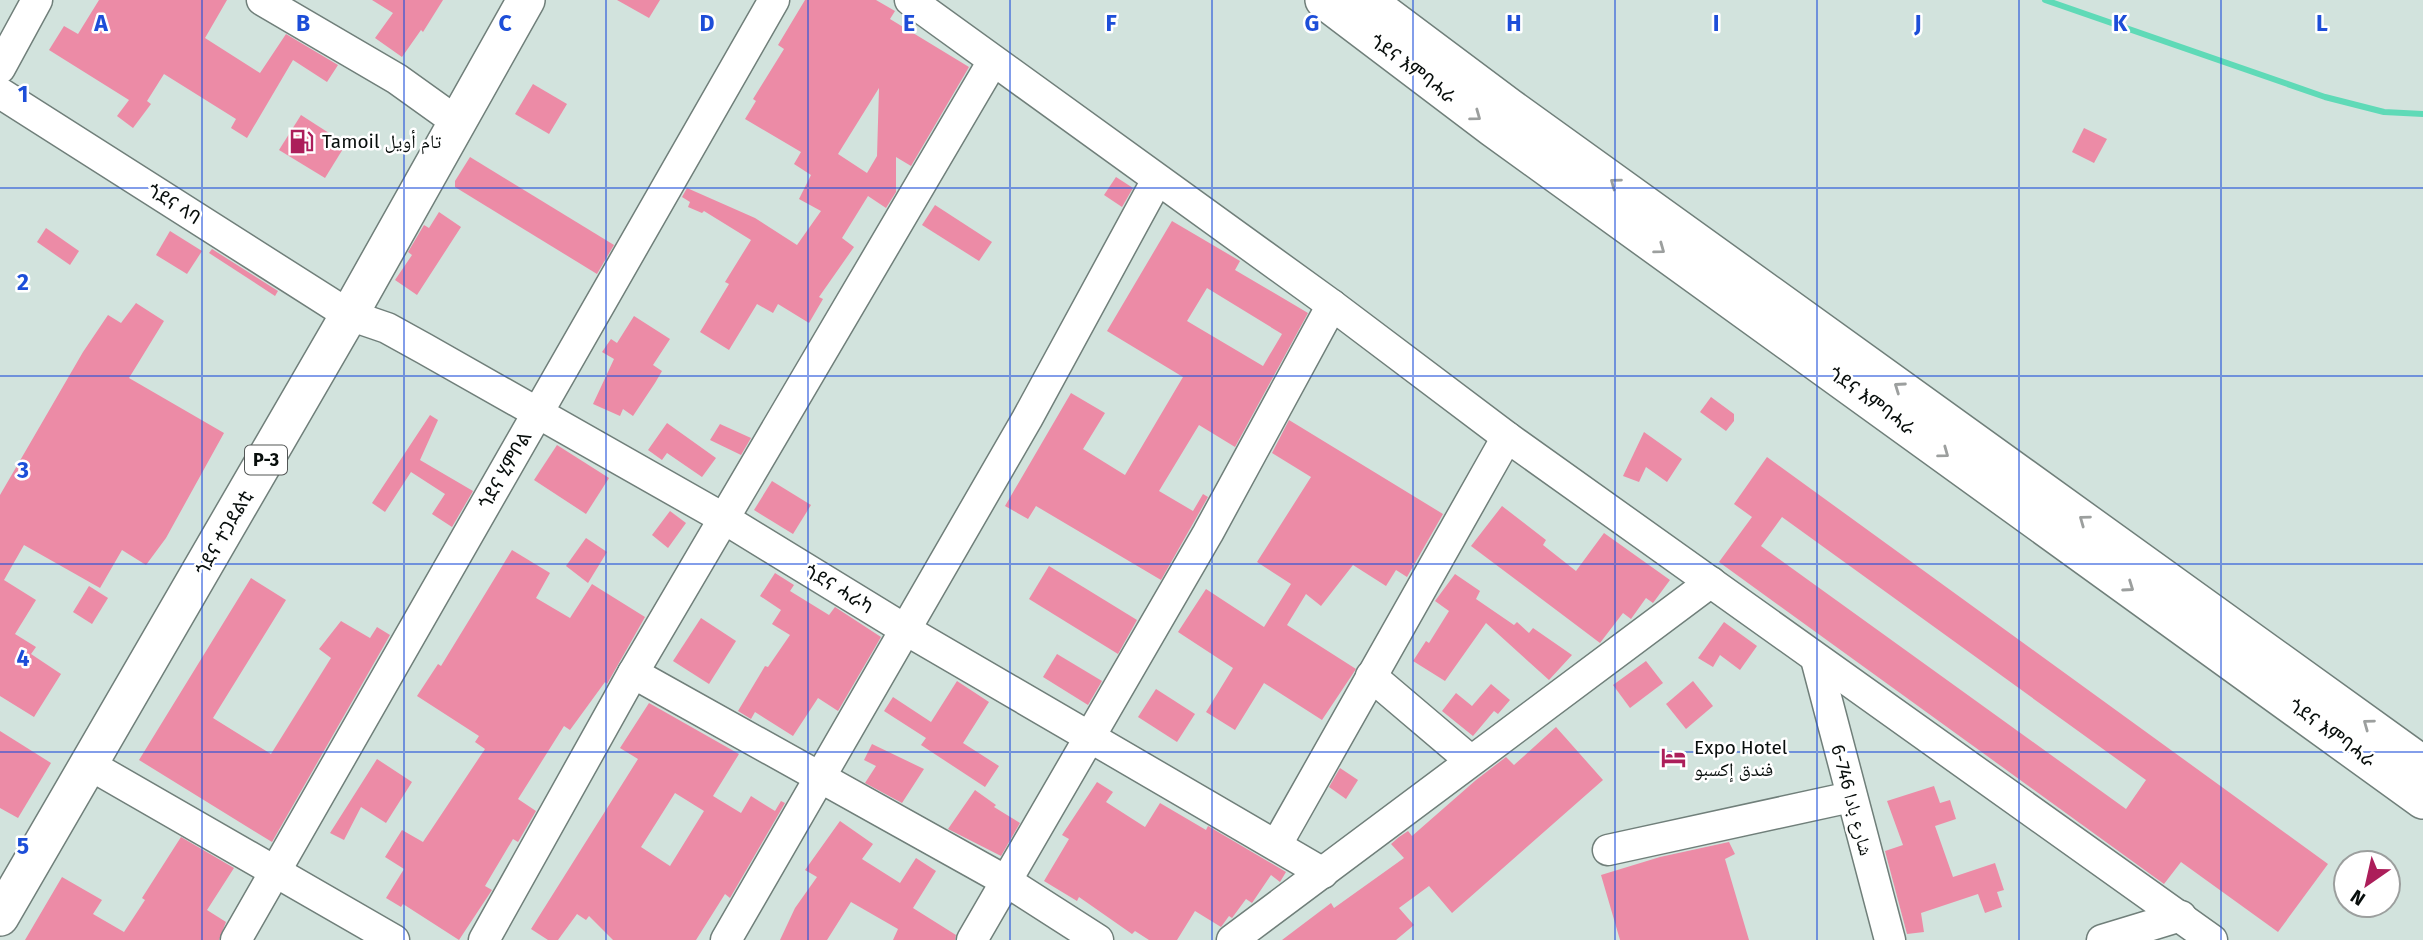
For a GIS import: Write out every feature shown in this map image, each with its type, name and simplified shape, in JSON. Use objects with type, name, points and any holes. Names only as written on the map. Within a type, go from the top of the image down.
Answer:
[{"type":"main road","name":"ጎደና ተጋደልቲ","points":[[0,917],[349,315],[526,0]]},
{"type":"main road","name":"ጎደና እምባሓራ","points":[[1324,0],[1493,128],[2423,800]]},
{"type":"main road","name":"ጎደና እምባሓራ","points":[[1366,0],[1486,90],[2423,765]]},
{"type":"street","points":[[0,68],[37,0]]},
{"type":"street","points":[[262,0],[397,79],[457,122]]},
{"type":"street","name":"ጎደና ሂምቦል","points":[[236,940],[774,0]]},
{"type":"street","points":[[910,0],[1332,305],[1507,437],[2212,940]]},
{"type":"street","points":[[484,940],[633,673],[993,61]]},
{"type":"street","name":"ጎደና ላባ","points":[[0,93],[349,315]]},
{"type":"street","points":[[726,940],[1027,419],[1157,180]]},
{"type":"street","points":[[972,940],[1208,533],[1332,305]]},
{"type":"street","name":"ጎደና ሓራካ","points":[[349,315],[387,328],[723,518],[905,630],[1323,873]]},
{"type":"street","points":[[1277,844],[1507,437]]},
{"type":"street","points":[[1232,940],[1711,582]]},
{"type":"street","name":"شارع بادا 746-6","points":[[1816,659],[1889,940]]},
{"type":"street","points":[[633,673],[1006,881],[1098,940]]},
{"type":"street","points":[[1371,676],[1470,760]]},
{"type":"street","points":[[90,765],[394,940]]},
{"type":"street","points":[[1608,850],[1851,797]]},
{"type":"street","points":[[2102,940],[2181,916]]},
{"type":"building","points":[[99,0],[227,0],[205,38],[260,73],[286,34],[338,65],[327,82],[293,60],[247,138],[231,128],[236,119],[164,74],[147,101],[151,104],[133,128],[117,116],[129,100],[49,50],[64,26],[78,34]]},
{"type":"building","points":[[372,0],[443,0],[423,32],[421,30],[402,57],[375,38],[393,13]]},
{"type":"building","points":[[617,0],[660,0],[649,18]]},
{"type":"building","points":[[805,0],[876,0],[895,11],[890,19],[969,67],[911,166],[896,157],[896,192],[886,208],[868,196],[842,238],[854,247],[819,297],[823,299],[809,323],[778,304],[773,313],[757,304],[729,350],[700,332],[729,284],[725,282],[751,240],[704,211],[702,213],[688,207],[690,202],[682,197],[687,188],[755,218],[797,245],[821,211],[799,199],[811,175],[794,164],[801,152],[745,119],[756,101],[753,99],[784,49],[778,45]],"holes":[[[879,88],[877,156],[867,173],[838,154]]]},
{"type":"building","points":[[533,84],[567,104],[549,134],[515,114]]},
{"type":"building","points":[[301,115],[346,144],[325,178],[279,150]]},
{"type":"building","points":[[2084,128],[2107,139],[2094,163],[2072,152]]},
{"type":"building","points":[[470,157],[614,245],[597,274],[455,187],[455,181]]},
{"type":"building","points":[[1116,177],[1133,188],[1122,207],[1104,195]]},
{"type":"building","points":[[935,205],[992,242],[979,261],[922,225]]},
{"type":"building","points":[[439,212],[461,227],[417,295],[395,280],[412,255],[408,252],[424,225],[429,228]]},
{"type":"building","points":[[1172,221],[1240,261],[1235,270],[1308,313],[1235,447],[1199,425],[1159,491],[1193,511],[1203,494],[1208,497],[1161,580],[1036,506],[1028,519],[1005,506],[1071,393],[1105,413],[1083,449],[1125,475],[1183,377],[1107,331]],"holes":[[[1207,288],[1282,334],[1263,366],[1187,321]]]},
{"type":"building","points":[[46,228],[79,251],[70,265],[37,242]]},
{"type":"building","points":[[170,231],[202,251],[187,274],[156,255]]},
{"type":"building","points":[[212,249],[278,291],[275,296],[209,253]]},
{"type":"building","points":[[136,303],[164,321],[129,378],[224,433],[166,538],[146,565],[122,550],[100,588],[24,545],[4,580],[36,600],[15,634],[36,647],[31,654],[61,674],[34,717],[0,696],[0,495],[83,352],[108,315],[121,323]]},
{"type":"building","points":[[634,316],[670,339],[653,365],[662,371],[655,383],[633,416],[623,409],[620,416],[593,404],[614,359],[602,352],[611,339],[617,343]]},
{"type":"building","points":[[1711,397],[1734,414],[1734,421],[1726,431],[1700,412]]},
{"type":"building","points":[[430,415],[438,420],[420,460],[473,491],[452,527],[432,514],[445,494],[411,472],[385,512],[372,503]]},
{"type":"building","points":[[1289,420],[1443,514],[1407,577],[1396,570],[1386,586],[1353,565],[1321,606],[1306,594],[1287,625],[1356,669],[1322,720],[1264,683],[1235,730],[1206,712],[1233,668],[1178,632],[1206,589],[1264,627],[1291,584],[1257,562],[1311,477],[1272,453]]},
{"type":"building","points":[[667,423],[716,458],[702,477],[667,453],[662,460],[648,450]]},
{"type":"building","points":[[720,424],[751,438],[741,455],[710,440]]},
{"type":"building","points":[[1644,432],[1682,459],[1667,482],[1646,467],[1639,482],[1623,476]]},
{"type":"building","points":[[557,445],[609,478],[586,514],[534,480]]},
{"type":"building","points":[[1767,457],[2328,864],[2278,932],[2181,862],[2164,884],[1719,562],[1752,517],[1734,504]],"holes":[[[1782,517],[2146,780],[2126,809],[1761,546]]]},
{"type":"building","points":[[772,481],[811,505],[793,534],[754,510]]},
{"type":"building","points":[[1502,506],[1546,540],[1543,545],[1576,571],[1604,533],[1670,580],[1653,603],[1646,598],[1631,619],[1623,613],[1600,643],[1471,546]]},
{"type":"building","points":[[670,511],[686,523],[668,548],[652,535]]},
{"type":"building","points":[[586,538],[607,552],[588,583],[566,566]]},
{"type":"building","points":[[512,550],[550,573],[536,598],[570,618],[592,584],[645,617],[607,684],[605,682],[570,730],[564,726],[518,799],[536,811],[518,842],[513,839],[485,886],[492,890],[459,940],[403,904],[401,907],[386,898],[404,869],[385,857],[402,830],[423,842],[485,749],[475,742],[479,736],[417,696],[438,664],[441,666]]},
{"type":"building","points":[[1049,566],[1137,620],[1118,654],[1029,599]]},
{"type":"building","points":[[775,573],[794,585],[790,591],[829,615],[835,607],[881,637],[838,711],[818,698],[793,736],[755,712],[751,719],[738,711],[765,666],[768,667],[790,635],[772,624],[781,610],[760,596]]},
{"type":"building","points":[[1455,574],[1480,591],[1476,599],[1514,625],[1517,622],[1529,633],[1533,628],[1572,655],[1549,680],[1486,623],[1445,681],[1413,661],[1426,641],[1429,643],[1449,611],[1435,601]]},
{"type":"building","points":[[251,578],[286,600],[213,718],[271,754],[331,658],[319,649],[341,621],[370,638],[377,627],[390,635],[272,842],[139,760]]},
{"type":"building","points":[[89,586],[108,598],[92,624],[73,612]]},
{"type":"building","points":[[701,618],[736,641],[709,684],[673,661]]},
{"type":"building","points":[[1724,622],[1757,646],[1740,670],[1720,655],[1713,667],[1698,658]]},
{"type":"building","points":[[1057,654],[1102,681],[1088,705],[1043,677]]},
{"type":"building","points":[[1646,661],[1663,683],[1630,708],[1613,685]]},
{"type":"building","points":[[957,681],[989,702],[963,743],[999,766],[985,787],[921,745],[926,738],[884,711],[893,697],[931,722]]},
{"type":"building","points":[[1693,681],[1713,706],[1686,729],[1666,704]]},
{"type":"building","points":[[1491,684],[1510,700],[1498,714],[1494,711],[1473,736],[1442,711],[1456,693],[1472,706]]},
{"type":"building","points":[[1156,689],[1195,714],[1177,742],[1138,717]]},
{"type":"building","points":[[649,703],[739,754],[713,796],[741,813],[751,796],[775,811],[781,801],[785,803],[730,898],[725,894],[696,940],[613,940],[589,916],[586,920],[577,914],[558,940],[548,940],[531,929],[638,759],[620,748]],"holes":[[[675,793],[704,811],[670,866],[641,847]]]},
{"type":"building","points":[[1556,727],[1603,780],[1452,913],[1429,886],[1399,908],[1414,925],[1396,940],[1282,940],[1331,903],[1334,908],[1404,858],[1391,844],[1399,837],[1408,831],[1412,836],[1506,757],[1514,765]]},
{"type":"building","points":[[0,731],[51,763],[18,818],[0,808]]},
{"type":"building","points":[[872,744],[924,769],[902,803],[865,783],[876,766],[864,760]]},
{"type":"building","points":[[377,759],[412,782],[386,823],[361,807],[344,840],[330,833]]},
{"type":"building","points":[[1340,768],[1358,780],[1346,799],[1329,787]]},
{"type":"building","points":[[1097,782],[1113,792],[1106,802],[1145,827],[1160,803],[1206,830],[1208,826],[1286,872],[1280,882],[1271,875],[1252,903],[1246,899],[1232,918],[1229,916],[1221,927],[1195,911],[1177,940],[1149,940],[1135,931],[1132,934],[1079,897],[1077,901],[1044,881],[1069,839],[1062,835]]},
{"type":"building","points":[[1934,786],[1940,803],[1950,800],[1956,819],[1935,826],[1953,877],[1995,863],[2004,890],[1997,892],[2002,907],[1985,913],[1978,894],[1921,913],[1924,932],[1907,934],[1885,851],[1903,845],[1887,801]]},
{"type":"building","points":[[975,790],[996,805],[994,807],[1020,823],[1001,856],[948,829]]},
{"type":"building","points":[[840,821],[873,844],[862,859],[900,883],[916,858],[936,871],[913,908],[956,935],[955,940],[893,940],[898,929],[851,902],[827,940],[780,940],[795,908],[817,877],[805,870]]},
{"type":"building","points":[[181,837],[234,868],[207,910],[226,922],[219,940],[25,940],[62,877],[102,900],[93,914],[124,932]]},
{"type":"building","points":[[1729,842],[1735,854],[1725,859],[1749,940],[1620,940],[1601,875],[1660,857]]},
{"type":"waterway","points":[[2045,0],[2325,97],[2384,112],[2423,114]]},
{"type":"place","name":"Tamoil تام أويل","points":[[302,141]]},
{"type":"place","name":"Expo Hotel فندق إكسبو","points":[[1674,758]]}]
